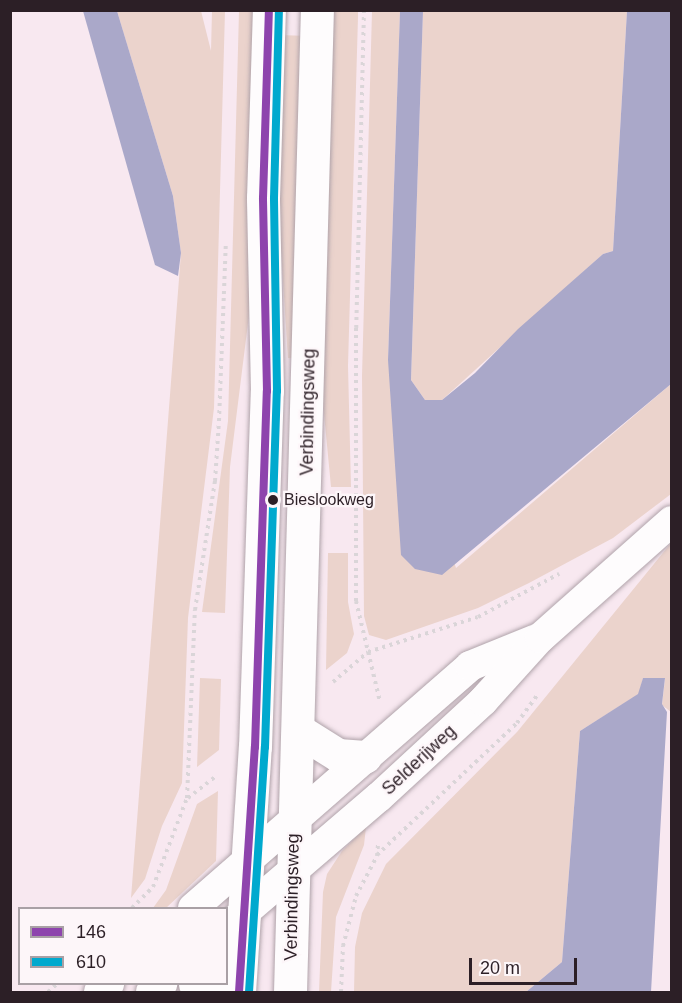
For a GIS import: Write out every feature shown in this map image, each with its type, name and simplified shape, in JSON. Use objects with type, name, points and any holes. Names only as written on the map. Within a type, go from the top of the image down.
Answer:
[{"type":"street","points":[[239,993],[234,922],[247,860],[267,391],[263,198],[269,10]]},
{"type":"street","name":"Verbindingsweg","points":[[290,993],[317,10]]},
{"type":"street","name":"Selderijweg","points":[[234,922],[292,874],[483,701],[540,638],[672,521]]},
{"type":"street","name":"Selderijweg","points":[[247,860],[470,666],[540,638]]},
{"type":"street","points":[[298,730],[338,755],[365,757]]},
{"type":"street","points":[[195,907],[247,860]]},
{"type":"street","points":[[197,985],[211,993]]},
{"type":"path","points":[[364,10],[356,328],[356,601],[368,652],[478,617],[568,569]]},
{"type":"path","points":[[134,907],[153,887],[187,798],[195,610],[215,481],[226,232]]},
{"type":"shaded area","points":[[117,11],[201,11],[211,51],[212,11],[225,11],[214,408],[188,618],[182,783],[162,826],[145,879],[131,898],[181,253],[173,196]]},
{"type":"shaded area","points":[[239,11],[259,11],[249,315],[230,467],[225,613],[202,612],[228,421]]},
{"type":"shaded area","points":[[331,11],[358,11],[348,366],[351,487],[331,487],[321,382]]},
{"type":"shaded area","points":[[372,11],[400,11],[388,360],[456,568],[671,384],[671,494],[613,538],[529,583],[478,608],[386,640],[369,635],[364,616],[362,376]]},
{"type":"shaded area","points":[[423,11],[627,11],[613,251],[603,254],[442,400],[425,400],[411,380]]},
{"type":"shaded area","points":[[279,35],[309,36],[299,359],[288,358],[275,158]]},
{"type":"shaded area","points":[[671,543],[671,712],[662,705],[665,679],[643,678],[639,694],[580,731],[562,962],[526,992],[354,992],[355,947],[362,913],[386,864],[517,732]]},
{"type":"shaded area","points":[[328,553],[348,553],[348,602],[354,634],[347,653],[326,670]]},
{"type":"shaded area","points":[[200,678],[221,679],[219,750],[197,767]]},
{"type":"shaded area","points":[[218,791],[216,861],[167,907],[154,907],[166,890],[197,804]]},
{"type":"shaded area","points":[[366,827],[364,845],[336,917],[331,992],[319,992],[323,892],[327,874],[342,851]]},
{"type":"water","points":[[83,11],[117,11],[173,196],[181,253],[178,276],[155,265]]},
{"type":"water","points":[[400,11],[423,11],[411,380],[425,400],[442,400],[475,373],[518,329],[603,254],[613,251],[627,11],[671,11],[671,384],[442,575],[415,569],[401,555],[388,360]]},
{"type":"water","points":[[643,678],[665,678],[662,704],[667,712],[651,992],[526,992],[562,962],[580,731],[638,694]]},
{"type":"transit line","name":"146","points":[[239,992],[255,747],[267,391],[263,198],[269,10]]},
{"type":"transit line","name":"610","points":[[249,992],[265,747],[277,391],[274,198],[279,10]]},
{"type":"place","name":"Bieslookweg","points":[[273,500]]}]
